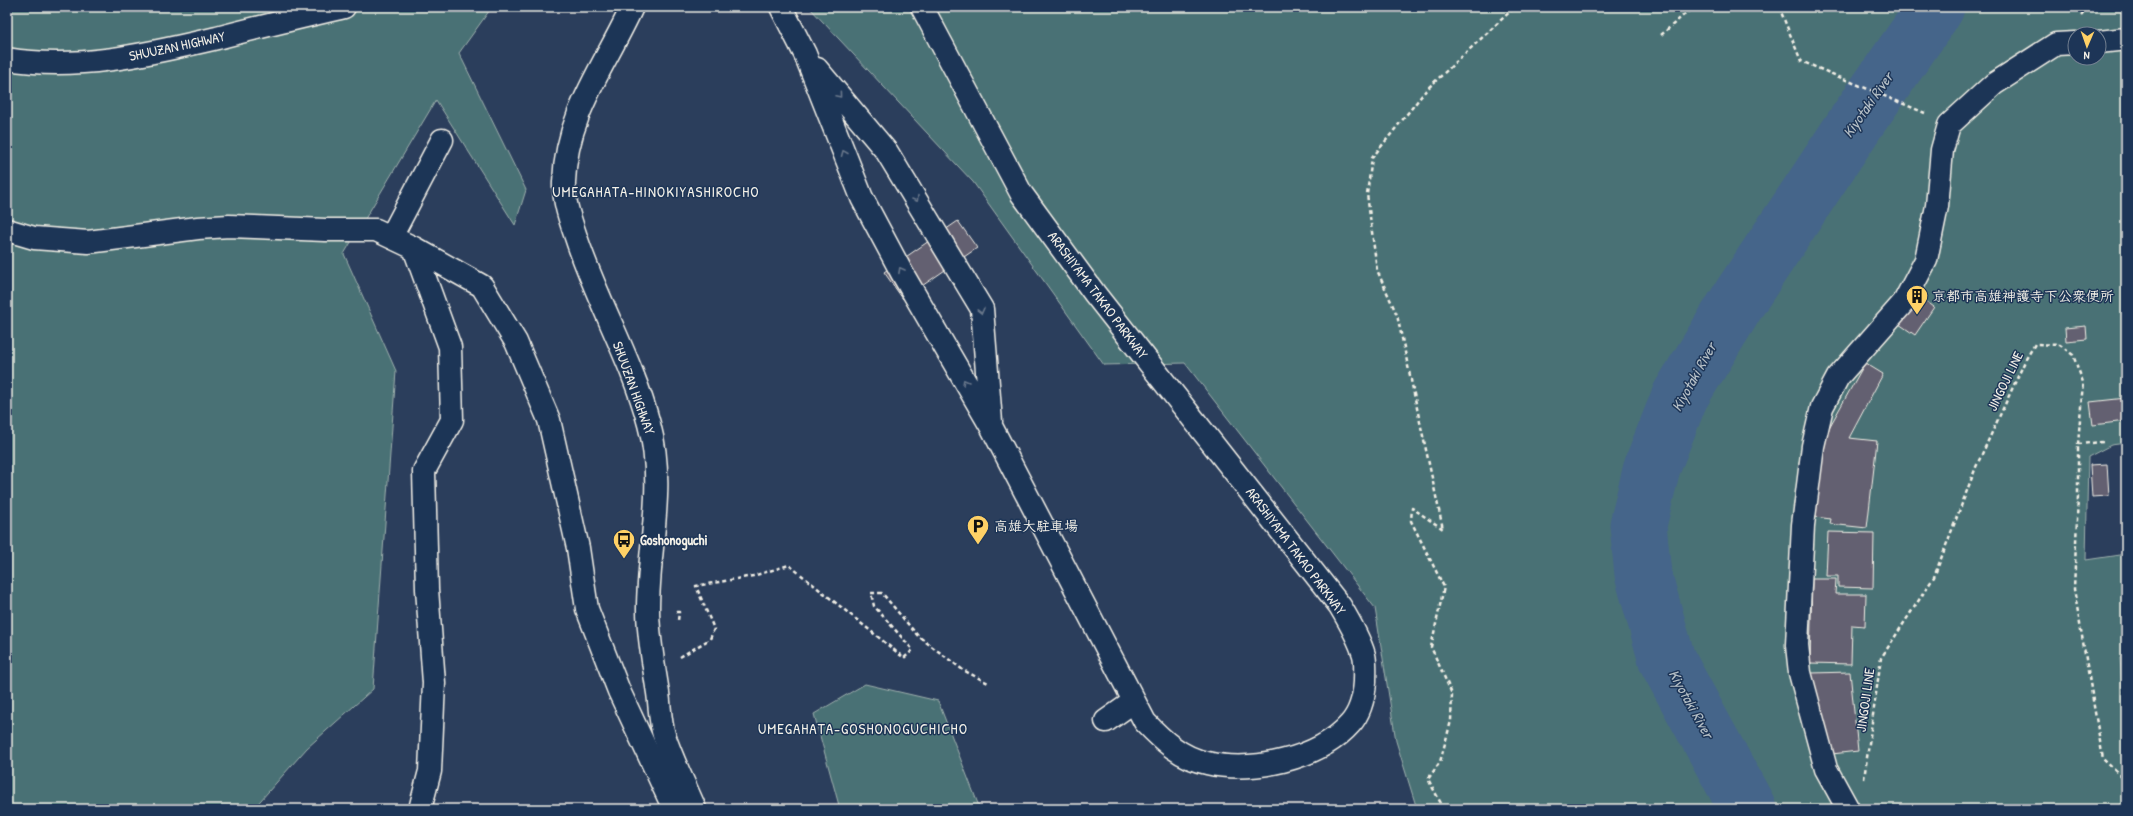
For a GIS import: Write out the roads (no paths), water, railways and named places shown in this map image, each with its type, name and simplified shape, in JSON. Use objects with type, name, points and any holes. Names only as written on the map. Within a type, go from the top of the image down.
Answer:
[{"type":"main road","name":"SHUUZAN HIGHWAY","points":[[7,60],[29,63],[95,63],[182,46],[344,7]]},
{"type":"main road","name":"SHUUZAN HIGHWAY","points":[[632,7],[623,28],[587,90],[570,137],[563,184],[571,221],[585,263],[636,386],[649,423],[654,447],[656,504],[650,558],[648,611],[664,734],[695,809]]},
{"type":"main road","name":"ARASHIYAMA TAKAO PARKWAY","points":[[781,7],[805,54],[862,198],[902,273],[992,428],[1133,702],[1145,722],[1162,740],[1182,754],[1205,763],[1237,767],[1268,764],[1318,748],[1333,739],[1351,724],[1360,708],[1364,693],[1364,656],[1353,629],[1340,606],[1095,294],[1022,193],[922,7]]},
{"type":"main road","points":[[2107,41],[2126,39]]},
{"type":"main road","points":[[1848,809],[1826,769],[1800,674],[1798,645],[1803,525],[1813,446],[1822,407],[1838,377],[1904,302],[1926,260],[1937,206],[1942,150],[1949,125],[1994,84],[2065,44]]},
{"type":"main road","name":"ARASHIYAMA TAKAO PARKWAY","points":[[805,54],[887,152],[982,309],[992,428]]},
{"type":"main road","points":[[383,233],[442,140]]},
{"type":"main road","points":[[7,230],[34,238],[88,242],[198,228],[228,226],[383,233],[414,248],[482,286],[516,342],[549,420],[578,548],[587,609],[619,691],[674,809]]},
{"type":"main road","points":[[414,248],[450,347],[452,420],[424,470],[427,589],[434,682],[430,771],[420,809]]},
{"type":"main road","points":[[1106,721],[1133,702]]},
{"type":"waterway","name":"Kiyotaki River","points":[[1748,809],[1667,660],[1643,574],[1638,525],[1652,467],[1680,396],[1741,296],[1857,121],[1936,7]]},
{"type":"place","name":"京都市高雄神護寺下公衆便所","points":[[1917,316]]},
{"type":"place","name":"高雄大駐車場","points":[[978,546]]},
{"type":"place","name":"Goshonoguchi","points":[[624,560]]},
{"type":"district","name":"UMEGAHATA-HINOKIYASHIROCHO","points":[[656,192]]},
{"type":"district","name":"UMEGAHATA-GOSHONOGUCHICHO","points":[[863,729]]}]
